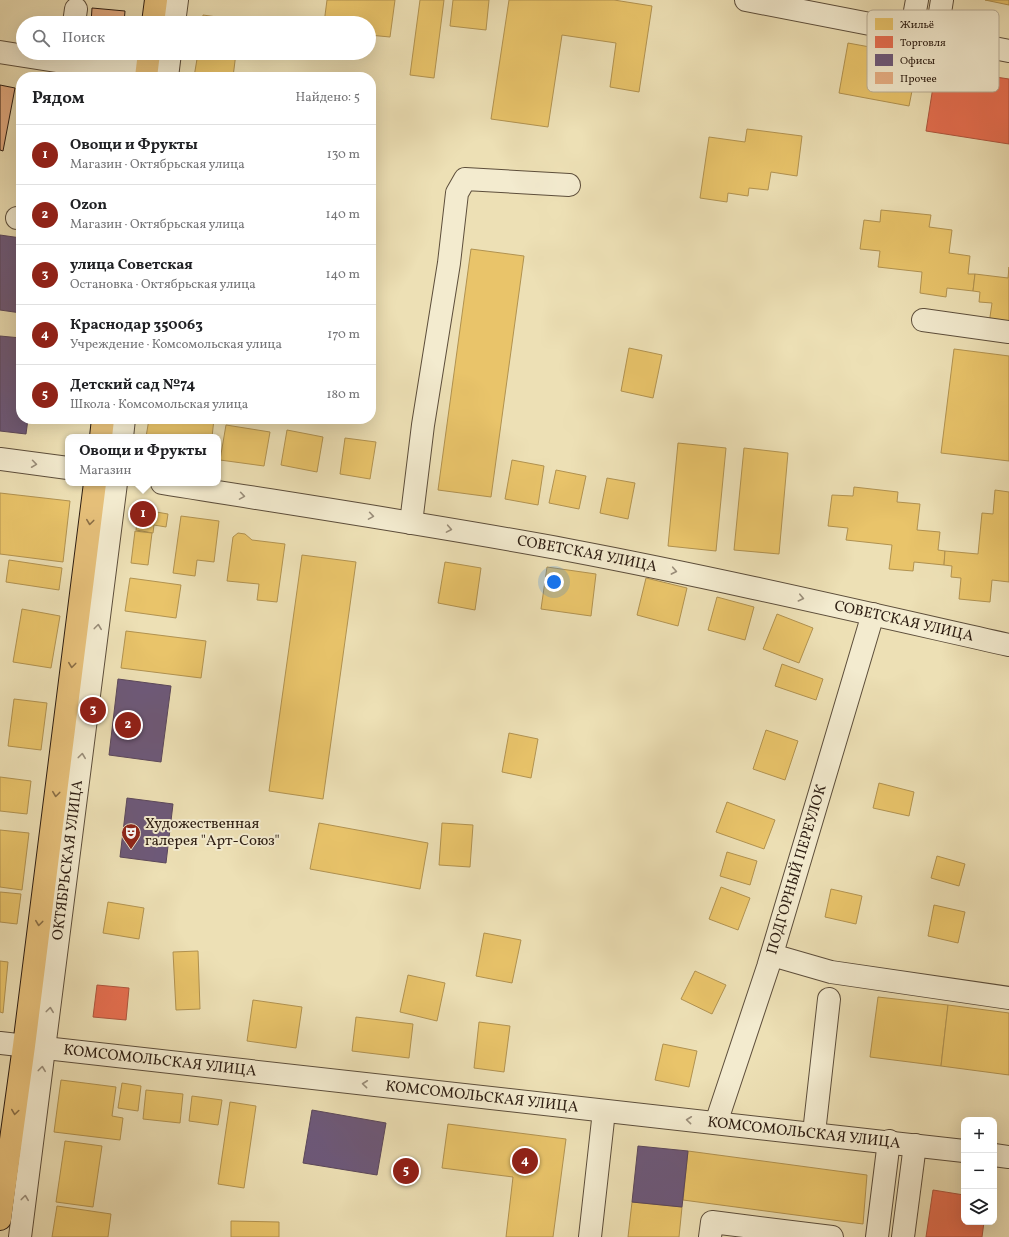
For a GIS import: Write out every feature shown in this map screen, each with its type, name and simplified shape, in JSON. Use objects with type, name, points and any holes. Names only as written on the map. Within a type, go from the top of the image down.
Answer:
[{"type":"main road","points":[[154,16],[156,0]]},
{"type":"main road","points":[[101,434],[102,424]]},
{"type":"main road","name":"ОКТЯБРЬСКАЯ УЛИЦА","points":[[0,1219],[34,1047],[95,486]]},
{"type":"street","points":[[175,16],[177,0]]},
{"type":"street","points":[[746,0],[867,24]]},
{"type":"street","points":[[915,10],[917,0]]},
{"type":"street","points":[[940,10],[942,0]]},
{"type":"street","points":[[999,49],[1009,51]]},
{"type":"street","points":[[0,52],[16,53]]},
{"type":"street","points":[[84,60],[152,70],[163,60]]},
{"type":"street","points":[[411,523],[423,425],[449,263],[457,193],[464,179],[569,185]]},
{"type":"street","points":[[923,320],[1009,332]]},
{"type":"street","points":[[122,434],[123,424]]},
{"type":"street","points":[[0,459],[65,468]]},
{"type":"street","name":"ОКТЯБРЬСКАЯ УЛИЦА","points":[[20,1237],[34,1047],[116,486]]},
{"type":"street","name":"СОВЕТСКАЯ УЛИЦА","points":[[181,486],[568,550],[716,579],[1009,645]]},
{"type":"street","name":"ПОДГОРНЫЙ ПЕРЕУЛОК","points":[[716,1123],[772,955],[873,614]]},
{"type":"street","points":[[772,955],[831,972],[1009,998]]},
{"type":"street","points":[[814,1133],[830,999]]},
{"type":"street","name":"КОМСОМОЛЬСКАЯ УЛИЦА","points":[[0,1043],[604,1111],[889,1141],[961,1151]]},
{"type":"street","points":[[590,1237],[604,1111]]},
{"type":"street","points":[[876,1237],[889,1141]]},
{"type":"street","points":[[903,1237],[915,1145]]},
{"type":"street","points":[[997,1155],[1009,1157]]},
{"type":"street","points":[[710,1237],[712,1222],[832,1237]]},
{"type":"building: Жильё","points":[[327,0],[395,0],[390,37],[376,36],[376,16],[325,16]]},
{"type":"building: Жильё","points":[[420,0],[444,0],[434,78],[410,75]]},
{"type":"building: Жильё","points":[[453,0],[489,0],[486,30],[450,26]]},
{"type":"building: Жильё","points":[[509,0],[614,0],[652,6],[639,92],[610,87],[616,43],[562,35],[548,127],[491,119]]},
{"type":"building: Жильё","points":[[985,0],[1009,0],[1009,5]]},
{"type":"building: Жильё","points":[[848,43],[867,46],[867,92],[912,92],[909,106],[839,93]]},
{"type":"building: Жильё","points":[[197,60],[235,60],[234,72],[195,72]]},
{"type":"building: Жильё","points":[[747,129],[802,136],[797,176],[771,172],[768,190],[749,188],[748,196],[728,193],[727,202],[700,198],[709,137],[745,142]]},
{"type":"building: Жильё","points":[[881,210],[931,215],[929,227],[952,230],[949,253],[970,256],[968,274],[975,274],[973,291],[947,288],[946,297],[920,293],[922,272],[878,267],[880,251],[860,249],[864,220],[880,222]]},
{"type":"building: Жильё","points":[[471,249],[524,256],[491,497],[438,490]]},
{"type":"building: Жильё","points":[[1009,267],[1009,326],[989,324],[992,303],[979,302],[980,292],[973,291],[975,274],[1008,278]]},
{"type":"building: Жильё","points":[[629,348],[662,355],[653,398],[621,391]]},
{"type":"building: Жильё","points":[[954,349],[1009,356],[1009,461],[941,453]]},
{"type":"building: Жильё","points":[[148,424],[213,424],[212,434],[146,434]]},
{"type":"building: Жильё","points":[[226,425],[270,432],[264,466],[221,460]]},
{"type":"building: Жильё","points":[[287,430],[323,437],[317,472],[281,465]]},
{"type":"building: Жильё","points":[[345,438],[376,442],[370,479],[340,474]]},
{"type":"building: Жильё","points":[[678,443],[726,448],[716,551],[668,546]]},
{"type":"building: Жильё","points":[[744,448],[788,453],[779,554],[734,550]]},
{"type":"building: Жильё","points":[[512,460],[544,466],[538,505],[505,499]]},
{"type":"building: Жильё","points":[[556,470],[586,476],[579,509],[549,503]]},
{"type":"building: Жильё","points":[[607,478],[635,483],[628,519],[600,513]]},
{"type":"building: Жильё","points":[[854,487],[898,492],[897,502],[920,504],[917,530],[940,532],[938,550],[945,551],[944,565],[914,562],[913,571],[889,569],[892,545],[846,540],[848,528],[828,526],[832,495],[853,496]]},
{"type":"building: Жильё","points":[[995,490],[1009,492],[1009,582],[992,580],[990,602],[959,599],[961,578],[951,577],[952,566],[944,565],[945,551],[978,554],[982,513],[993,514]]},
{"type":"building: Жильё","points":[[0,493],[70,501],[63,562],[0,554]]},
{"type":"building: Жильё","points":[[139,509],[168,514],[166,527],[154,525],[153,533],[136,530]]},
{"type":"building: Жильё","points":[[181,516],[219,521],[214,562],[197,560],[195,576],[173,573]]},
{"type":"building: Жильё","points":[[135,531],[152,533],[148,565],[131,563]]},
{"type":"building: Жильё","points":[[238,533],[245,534],[252,540],[285,544],[277,602],[257,600],[259,584],[227,581],[233,537]]},
{"type":"building: Жильё","points":[[302,555],[356,562],[323,799],[269,791]]},
{"type":"building: Жильё","points":[[9,560],[62,568],[59,590],[6,582]]},
{"type":"building: Жильё","points":[[445,562],[481,568],[475,610],[438,603]]},
{"type":"building: Жильё","points":[[547,567],[596,574],[591,616],[541,609]]},
{"type":"building: Жильё","points":[[130,578],[181,585],[176,618],[125,611]]},
{"type":"building: Жильё","points":[[646,578],[687,588],[678,626],[637,615]]},
{"type":"building: Жильё","points":[[717,597],[754,607],[745,640],[708,630]]},
{"type":"building: Жильё","points":[[22,609],[60,616],[51,668],[13,662]]},
{"type":"building: Жильё","points":[[777,614],[813,628],[799,663],[763,649]]},
{"type":"building: Жильё","points":[[126,631],[206,641],[201,678],[121,668]]},
{"type":"building: Жильё","points":[[782,664],[823,679],[816,700],[775,686]]},
{"type":"building: Жильё","points":[[14,699],[47,703],[41,750],[8,746]]},
{"type":"building: Жильё","points":[[766,730],[798,741],[785,780],[753,769]]},
{"type":"building: Жильё","points":[[509,733],[538,739],[531,778],[502,772]]},
{"type":"building: Жильё","points":[[0,777],[31,781],[27,814],[0,811]]},
{"type":"building: Жильё","points":[[879,783],[914,792],[909,816],[873,808]]},
{"type":"building: Жильё","points":[[727,802],[775,820],[764,849],[716,832]]},
{"type":"building: Жильё","points":[[319,823],[428,843],[420,889],[310,869]]},
{"type":"building: Жильё","points":[[442,823],[473,825],[470,867],[439,865]]},
{"type":"building: Жильё","points":[[0,830],[29,833],[22,890],[0,887]]},
{"type":"building: Жильё","points":[[727,852],[757,861],[750,885],[720,876]]},
{"type":"building: Жильё","points":[[937,856],[965,864],[959,886],[931,878]]},
{"type":"building: Жильё","points":[[721,887],[750,898],[738,930],[709,919]]},
{"type":"building: Жильё","points":[[831,889],[862,896],[856,924],[825,917]]},
{"type":"building: Жильё","points":[[0,892],[21,894],[17,924],[0,922]]},
{"type":"building: Жильё","points":[[108,902],[144,908],[139,939],[103,933]]},
{"type":"building: Жильё","points":[[934,905],[965,912],[958,943],[928,936]]},
{"type":"building: Жильё","points":[[484,933],[521,940],[512,983],[476,976]]},
{"type":"building: Жильё","points":[[198,951],[200,1009],[176,1010],[173,952]]},
{"type":"building: Жильё","points":[[0,961],[8,962],[3,1013],[0,1012]]},
{"type":"building: Жильё","points":[[695,971],[726,985],[712,1014],[681,999]]},
{"type":"building: Жильё","points":[[408,975],[445,983],[437,1021],[400,1012]]},
{"type":"building: Жильё","points":[[878,997],[948,1005],[941,1066],[870,1057]]},
{"type":"building: Жильё","points":[[253,1000],[302,1007],[296,1048],[247,1041]]},
{"type":"building: Жильё","points":[[948,1005],[1009,1013],[1009,1075],[941,1066]]},
{"type":"building: Жильё","points":[[356,1017],[413,1024],[409,1058],[352,1051]]},
{"type":"building: Жильё","points":[[479,1022],[510,1026],[504,1072],[474,1068]]},
{"type":"building: Жильё","points":[[663,1044],[697,1051],[689,1087],[655,1080]]},
{"type":"building: Жильё","points":[[61,1080],[116,1087],[112,1116],[123,1118],[120,1140],[54,1132]]},
{"type":"building: Жильё","points":[[122,1083],[141,1086],[138,1111],[118,1108]]},
{"type":"building: Жильё","points":[[146,1090],[183,1094],[180,1123],[143,1119]]},
{"type":"building: Жильё","points":[[192,1096],[222,1100],[218,1125],[189,1121]]},
{"type":"building: Жильё","points":[[230,1102],[256,1106],[244,1188],[218,1184]]},
{"type":"building: Жильё","points":[[448,1124],[566,1139],[553,1237],[506,1237],[513,1177],[442,1168]]},
{"type":"building: Жильё","points":[[65,1141],[102,1146],[93,1207],[56,1202]]},
{"type":"building: Жильё","points":[[688,1151],[867,1175],[863,1224],[683,1200]]},
{"type":"building: Жильё","points":[[632,1202],[682,1207],[679,1237],[628,1237]]},
{"type":"building: Жильё","points":[[57,1206],[111,1214],[108,1237],[52,1237]]},
{"type":"building: Жильё","points":[[231,1221],[279,1222],[279,1237],[231,1237]]},
{"type":"building: Торговля","points":[[999,77],[1009,79],[1009,144],[926,131],[932,92],[999,92]]},
{"type":"building: Торговля","points":[[97,985],[129,988],[126,1020],[93,1017]]},
{"type":"building: Торговля","points":[[933,1190],[961,1195],[961,1225],[984,1225],[982,1237],[926,1237]]},
{"type":"building: Офисы","points":[[0,235],[16,237],[16,312],[0,310]]},
{"type":"building: Офисы","points":[[0,336],[16,338],[16,424],[27,424],[26,434],[0,431]]},
{"type":"building: Офисы","points":[[118,679],[171,686],[161,762],[109,755]]},
{"type":"building: Офисы","points":[[127,798],[173,804],[166,863],[120,857]]},
{"type":"building: Офисы","points":[[312,1110],[386,1123],[377,1175],[303,1163]]},
{"type":"building: Офисы","points":[[638,1146],[688,1151],[682,1207],[632,1202]]},
{"type":"building: Прочее","points":[[92,8],[125,11],[125,16],[91,16]]},
{"type":"building: Прочее","points":[[0,85],[15,88],[3,151],[0,150]]},
{"type":"place","name":"Овощи и Фрукты","points":[[143,514]]},
{"type":"place","name":"улица Советская","points":[[93,710]]},
{"type":"place","name":"Ozon","points":[[128,725]]},
{"type":"place","name":"Художественная галерея \"Арт-Союз\"","points":[[131,850]]},
{"type":"place","name":"Краснодар 350063","points":[[525,1161]]},
{"type":"place","name":"Детский сад №74","points":[[406,1171]]}]
